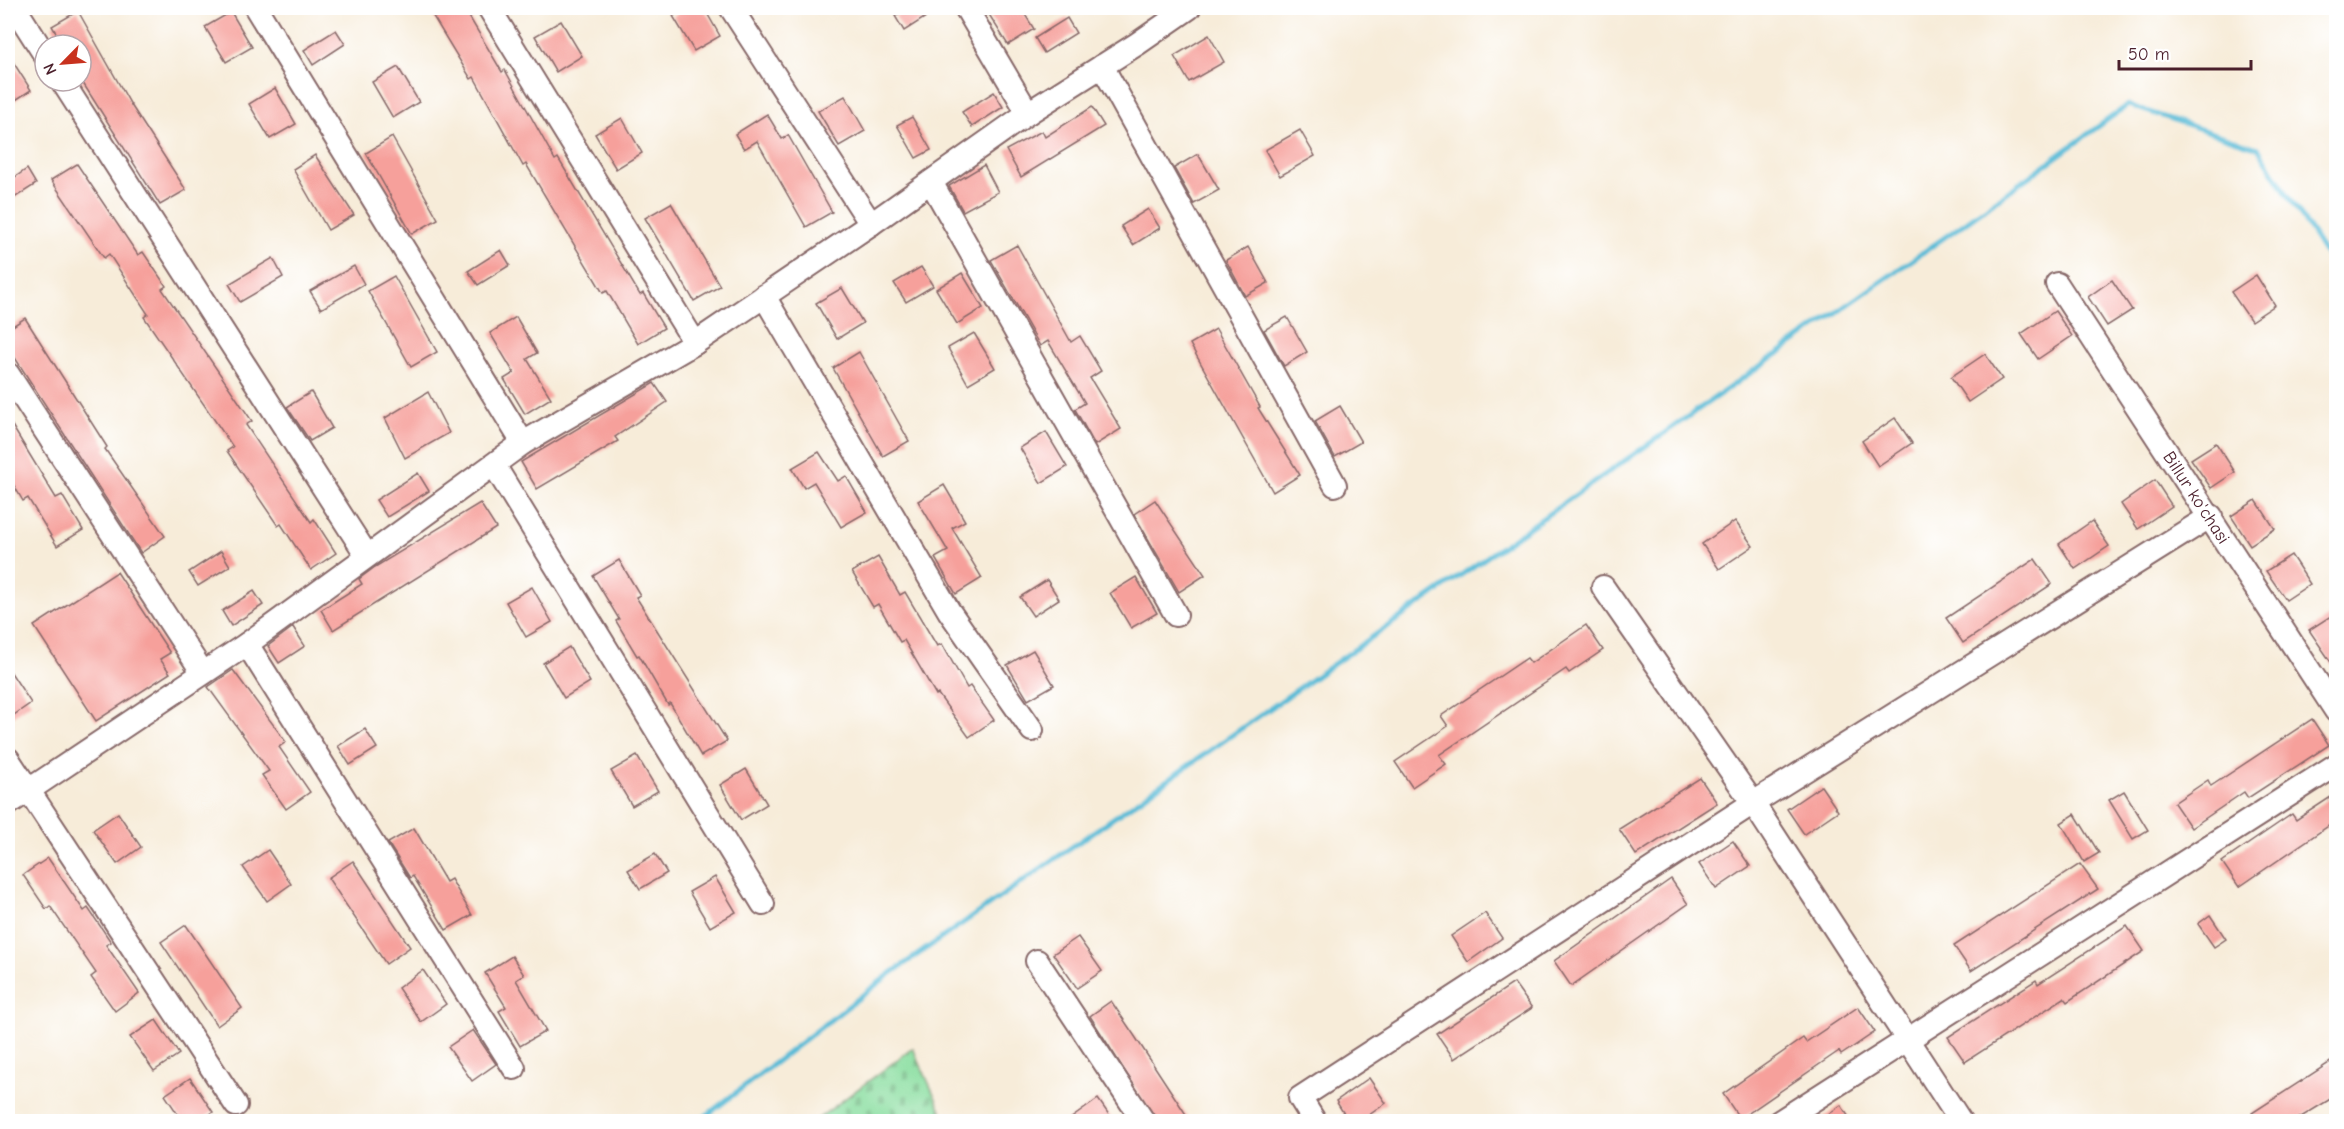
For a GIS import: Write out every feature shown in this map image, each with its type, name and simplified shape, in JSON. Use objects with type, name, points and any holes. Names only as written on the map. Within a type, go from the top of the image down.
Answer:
[{"type":"street","points":[[15,8],[33,36]]},
{"type":"street","points":[[256,8],[523,443]]},
{"type":"street","points":[[489,8],[694,343]]},
{"type":"street","points":[[731,8],[871,224]]},
{"type":"street","points":[[966,8],[1028,113]]},
{"type":"street","points":[[8,804],[246,644],[366,554],[523,443],[694,343],[931,183],[1028,113],[1189,8]]},
{"type":"street","points":[[1102,66],[1335,485]]},
{"type":"street","points":[[70,93],[366,554]]},
{"type":"street","points":[[931,183],[1176,615]]},
{"type":"street","name":"Billur ko'chasi","points":[[2057,284],[2337,711]]},
{"type":"street","points":[[764,297],[949,611],[1032,730]]},
{"type":"street","points":[[8,374],[203,673]]},
{"type":"street","points":[[494,465],[763,904]]},
{"type":"street","points":[[1315,1122],[1300,1098],[1753,803],[2211,516]]},
{"type":"street","points":[[1603,586],[1753,803],[1961,1122]]},
{"type":"street","points":[[246,644],[514,1068]]},
{"type":"street","points":[[8,759],[236,1105]]},
{"type":"street","points":[[1779,1122],[2337,765]]},
{"type":"street","points":[[1036,961],[1144,1122]]},
{"type":"green space","points":[[913,1048],[946,1121],[815,1121]]},
{"type":"building","points":[[428,8],[464,8],[502,72],[505,70],[555,160],[558,158],[640,295],[643,293],[664,328],[638,344],[607,291],[603,293],[526,164],[523,166],[474,77],[471,79]]},
{"type":"building","points":[[687,8],[704,8],[720,36],[694,51],[673,16]]},
{"type":"building","points":[[908,8],[940,8],[904,31],[895,16]]},
{"type":"building","points":[[985,8],[1021,8],[1034,29],[1008,45]]},
{"type":"building","points":[[78,11],[90,33],[56,33],[52,26]]},
{"type":"building","points":[[231,12],[252,47],[226,62],[205,27]]},
{"type":"building","points":[[1067,18],[1076,33],[1044,53],[1035,38]]},
{"type":"building","points":[[561,21],[582,56],[556,72],[535,36]]},
{"type":"building","points":[[336,30],[345,44],[313,65],[304,50]]},
{"type":"building","points":[[1209,35],[1224,62],[1189,82],[1174,56]]},
{"type":"building","points":[[93,38],[131,105],[186,190],[160,205],[89,93],[93,93]]},
{"type":"building","points":[[8,54],[31,90],[8,105]]},
{"type":"building","points":[[398,67],[419,102],[393,118],[372,82]]},
{"type":"building","points":[[275,88],[296,124],[270,139],[249,104]]},
{"type":"building","points":[[994,92],[1003,107],[972,127],[962,112]]},
{"type":"building","points":[[845,96],[865,131],[839,146],[818,111]]},
{"type":"building","points":[[1092,107],[1104,126],[1021,177],[1006,150],[1042,131],[1045,137]]},
{"type":"building","points":[[767,114],[782,139],[788,135],[832,212],[806,227],[757,141],[744,149],[735,134]]},
{"type":"building","points":[[912,117],[931,150],[916,158],[897,125]]},
{"type":"building","points":[[622,118],[642,153],[616,169],[595,134]]},
{"type":"building","points":[[1300,130],[1315,156],[1280,176],[1265,150]]},
{"type":"building","points":[[392,137],[438,219],[412,234],[366,153]]},
{"type":"building","points":[[1198,154],[1219,190],[1194,204],[1174,168]]},
{"type":"building","points":[[315,155],[354,215],[328,230],[293,169]]},
{"type":"building","points":[[77,164],[138,255],[143,252],[166,286],[162,289],[252,421],[246,425],[311,522],[314,519],[336,553],[311,570],[281,524],[278,526],[227,451],[233,447],[144,317],[148,314],[109,254],[104,258],[51,180]]},
{"type":"building","points":[[984,165],[998,192],[963,211],[949,186]]},
{"type":"building","points":[[27,169],[36,184],[8,202],[8,182]]},
{"type":"building","points":[[671,203],[720,286],[694,301],[645,218]]},
{"type":"building","points":[[1148,209],[1160,228],[1133,245],[1121,226]]},
{"type":"building","points":[[1017,245],[1071,342],[1080,336],[1101,371],[1090,378],[1121,429],[1095,445],[1075,409],[1085,403],[1048,341],[1040,346],[991,260]]},
{"type":"building","points":[[1248,247],[1268,283],[1245,296],[1226,260]]},
{"type":"building","points":[[501,250],[510,265],[478,285],[468,271]]},
{"type":"building","points":[[273,258],[283,277],[240,302],[229,284]]},
{"type":"building","points":[[354,266],[364,284],[321,309],[310,291]]},
{"type":"building","points":[[921,267],[933,286],[906,302],[894,283]]},
{"type":"building","points":[[962,273],[983,308],[957,324],[936,289]]},
{"type":"building","points":[[2256,275],[2275,305],[2251,321],[2231,292]]},
{"type":"building","points":[[394,276],[437,352],[411,367],[368,291]]},
{"type":"building","points":[[2112,280],[2132,310],[2107,326],[2088,297]]},
{"type":"building","points":[[842,288],[863,323],[837,339],[816,303]]},
{"type":"building","points":[[2055,311],[2072,336],[2038,359],[2021,334]]},
{"type":"building","points":[[516,317],[537,353],[527,359],[551,398],[525,414],[504,379],[514,373],[490,333]]},
{"type":"building","points":[[1287,317],[1307,352],[1284,366],[1264,330]]},
{"type":"building","points":[[25,318],[107,447],[105,449],[165,536],[141,553],[8,347],[8,329]]},
{"type":"building","points":[[1216,329],[1260,407],[1258,408],[1300,475],[1273,492],[1190,344]]},
{"type":"building","points":[[974,333],[995,368],[968,384],[948,348]]},
{"type":"building","points":[[859,352],[909,441],[883,456],[833,368]]},
{"type":"building","points":[[1985,354],[2002,379],[1968,402],[1951,377]]},
{"type":"building","points":[[654,383],[667,402],[615,437],[618,441],[537,489],[521,462]]},
{"type":"building","points":[[311,392],[332,428],[310,441],[287,407]]},
{"type":"building","points":[[428,392],[449,433],[405,458],[385,418]]},
{"type":"building","points":[[1340,406],[1361,442],[1335,457],[1315,421]]},
{"type":"building","points":[[1895,418],[1912,443],[1878,466],[1862,441]]},
{"type":"building","points":[[8,419],[56,498],[62,495],[83,530],[57,546],[28,498],[23,501],[8,475]]},
{"type":"building","points":[[1046,432],[1067,467],[1041,483],[1020,448]]},
{"type":"building","points":[[2216,443],[2235,472],[2211,488],[2191,459]]},
{"type":"building","points":[[819,452],[838,481],[846,476],[867,512],[841,527],[814,482],[804,488],[792,468]]},
{"type":"building","points":[[418,473],[429,491],[387,517],[376,500]]},
{"type":"building","points":[[2155,480],[2172,506],[2138,529],[2121,504]]},
{"type":"building","points":[[944,485],[965,521],[952,528],[982,578],[956,594],[935,558],[948,551],[918,501]]},
{"type":"building","points":[[1155,500],[1205,575],[1179,592],[1134,514]]},
{"type":"building","points":[[2256,500],[2275,529],[2250,545],[2231,516]]},
{"type":"building","points":[[480,503],[496,528],[333,630],[321,610],[362,584],[359,579],[375,567]]},
{"type":"building","points":[[1735,521],[1753,546],[1719,569],[1702,544]]},
{"type":"building","points":[[2092,521],[2109,546],[2075,569],[2059,544]]},
{"type":"building","points":[[221,551],[230,566],[198,586],[189,572]]},
{"type":"building","points":[[2291,555],[2310,584],[2286,600],[2266,571]]},
{"type":"building","points":[[878,557],[900,595],[905,592],[937,646],[942,644],[967,688],[970,686],[994,720],[969,737],[938,694],[936,695],[904,640],[900,642],[878,604],[873,607],[852,572]]},
{"type":"building","points":[[2035,559],[2052,584],[1963,643],[1946,618]]},
{"type":"building","points":[[619,560],[640,595],[636,597],[727,741],[701,756],[670,703],[668,705],[616,621],[619,619],[593,576]]},
{"type":"building","points":[[117,572],[170,653],[160,659],[170,673],[96,721],[34,626]]},
{"type":"building","points":[[1136,577],[1157,613],[1131,628],[1110,593]]},
{"type":"building","points":[[1047,580],[1059,599],[1033,616],[1020,597]]},
{"type":"building","points":[[532,587],[552,622],[526,637],[506,602]]},
{"type":"building","points":[[254,591],[263,605],[231,626],[222,611]]},
{"type":"building","points":[[2337,612],[2337,671],[2309,630]]},
{"type":"building","points":[[1586,625],[1603,650],[1569,673],[1566,669],[1439,755],[1446,764],[1412,787],[1395,762],[1448,726],[1441,716],[1527,658],[1531,663]]},
{"type":"building","points":[[293,627],[305,646],[279,663],[268,646]]},
{"type":"building","points":[[569,647],[590,682],[564,698],[543,663]]},
{"type":"building","points":[[1033,650],[1054,685],[1028,700],[1007,665]]},
{"type":"building","points":[[8,668],[31,703],[8,719]]},
{"type":"building","points":[[233,670],[286,742],[279,747],[310,792],[286,809],[262,775],[269,771],[208,687]]},
{"type":"building","points":[[2312,719],[2329,745],[2248,798],[2244,792],[2191,828],[2174,803],[2208,780],[2211,786]]},
{"type":"building","points":[[365,729],[377,748],[350,765],[338,746]]},
{"type":"building","points":[[637,756],[658,791],[632,806],[611,771]]},
{"type":"building","points":[[746,769],[767,804],[741,820],[720,785]]},
{"type":"building","points":[[1700,778],[1717,803],[1636,855],[1619,829]]},
{"type":"building","points":[[1821,786],[1838,811],[1804,834],[1787,809]]},
{"type":"building","points":[[2124,791],[2148,830],[2133,839],[2109,800]]},
{"type":"building","points":[[2337,793],[2337,820],[2239,887],[2222,862],[2292,814],[2296,820]]},
{"type":"building","points":[[118,813],[141,847],[117,864],[93,830]]},
{"type":"building","points":[[2075,814],[2099,853],[2084,862],[2061,823]]},
{"type":"building","points":[[414,828],[446,882],[451,879],[472,915],[446,930],[413,876],[410,878],[388,843]]},
{"type":"building","points":[[1733,841],[1750,866],[1716,889],[1699,864]]},
{"type":"building","points":[[268,850],[291,884],[267,901],[243,867]]},
{"type":"building","points":[[655,854],[667,873],[640,889],[628,870]]},
{"type":"building","points":[[48,858],[84,911],[88,908],[111,942],[106,945],[139,993],[115,1011],[91,977],[96,973],[50,906],[46,909],[23,875]]},
{"type":"building","points":[[353,861],[410,947],[386,964],[328,878]]},
{"type":"building","points":[[2080,864],[2098,889],[1971,971],[1954,946]]},
{"type":"building","points":[[715,877],[736,912],[710,927],[689,892]]},
{"type":"building","points":[[1671,879],[1688,904],[1571,986],[1554,961]]},
{"type":"building","points":[[1485,913],[1502,938],[1468,962],[1451,936]]},
{"type":"building","points":[[2210,915],[2226,939],[2214,947],[2198,924]]},
{"type":"building","points":[[186,925],[242,1008],[217,1026],[161,942]]},
{"type":"building","points":[[2127,926],[2144,951],[2067,1002],[2064,998],[1965,1062],[1948,1037],[2036,980],[2038,984]]},
{"type":"building","points":[[1078,937],[1102,971],[1077,988],[1053,954]]},
{"type":"building","points":[[512,956],[524,975],[516,980],[546,1031],[520,1046],[499,1011],[506,1007],[485,973]]},
{"type":"building","points":[[423,970],[446,1004],[421,1022],[398,988]]},
{"type":"building","points":[[1514,983],[1532,1008],[1454,1059],[1437,1034]]},
{"type":"building","points":[[1111,1001],[1191,1122],[1157,1122],[1090,1016]]},
{"type":"building","points":[[1858,1007],[1875,1032],[1841,1055],[1839,1051],[1740,1119],[1723,1094],[1803,1038],[1806,1042]]},
{"type":"building","points":[[156,1020],[179,1054],[154,1071],[130,1037]]},
{"type":"building","points":[[473,1030],[496,1064],[472,1081],[448,1047]]},
{"type":"building","points":[[2332,1061],[2337,1069],[2337,1095],[2293,1122],[2258,1122],[2252,1113]]},
{"type":"building","points":[[190,1078],[213,1112],[199,1122],[183,1122],[165,1095]]},
{"type":"building","points":[[1369,1078],[1386,1103],[1359,1122],[1349,1122],[1336,1101]]},
{"type":"building","points":[[1098,1099],[1114,1122],[1066,1122]]},
{"type":"building","points":[[1841,1105],[1852,1122],[1817,1122]]},
{"type":"waterway","points":[[698,1122],[890,974],[1965,223],[2128,105],[2258,148],[2336,271]]}]
